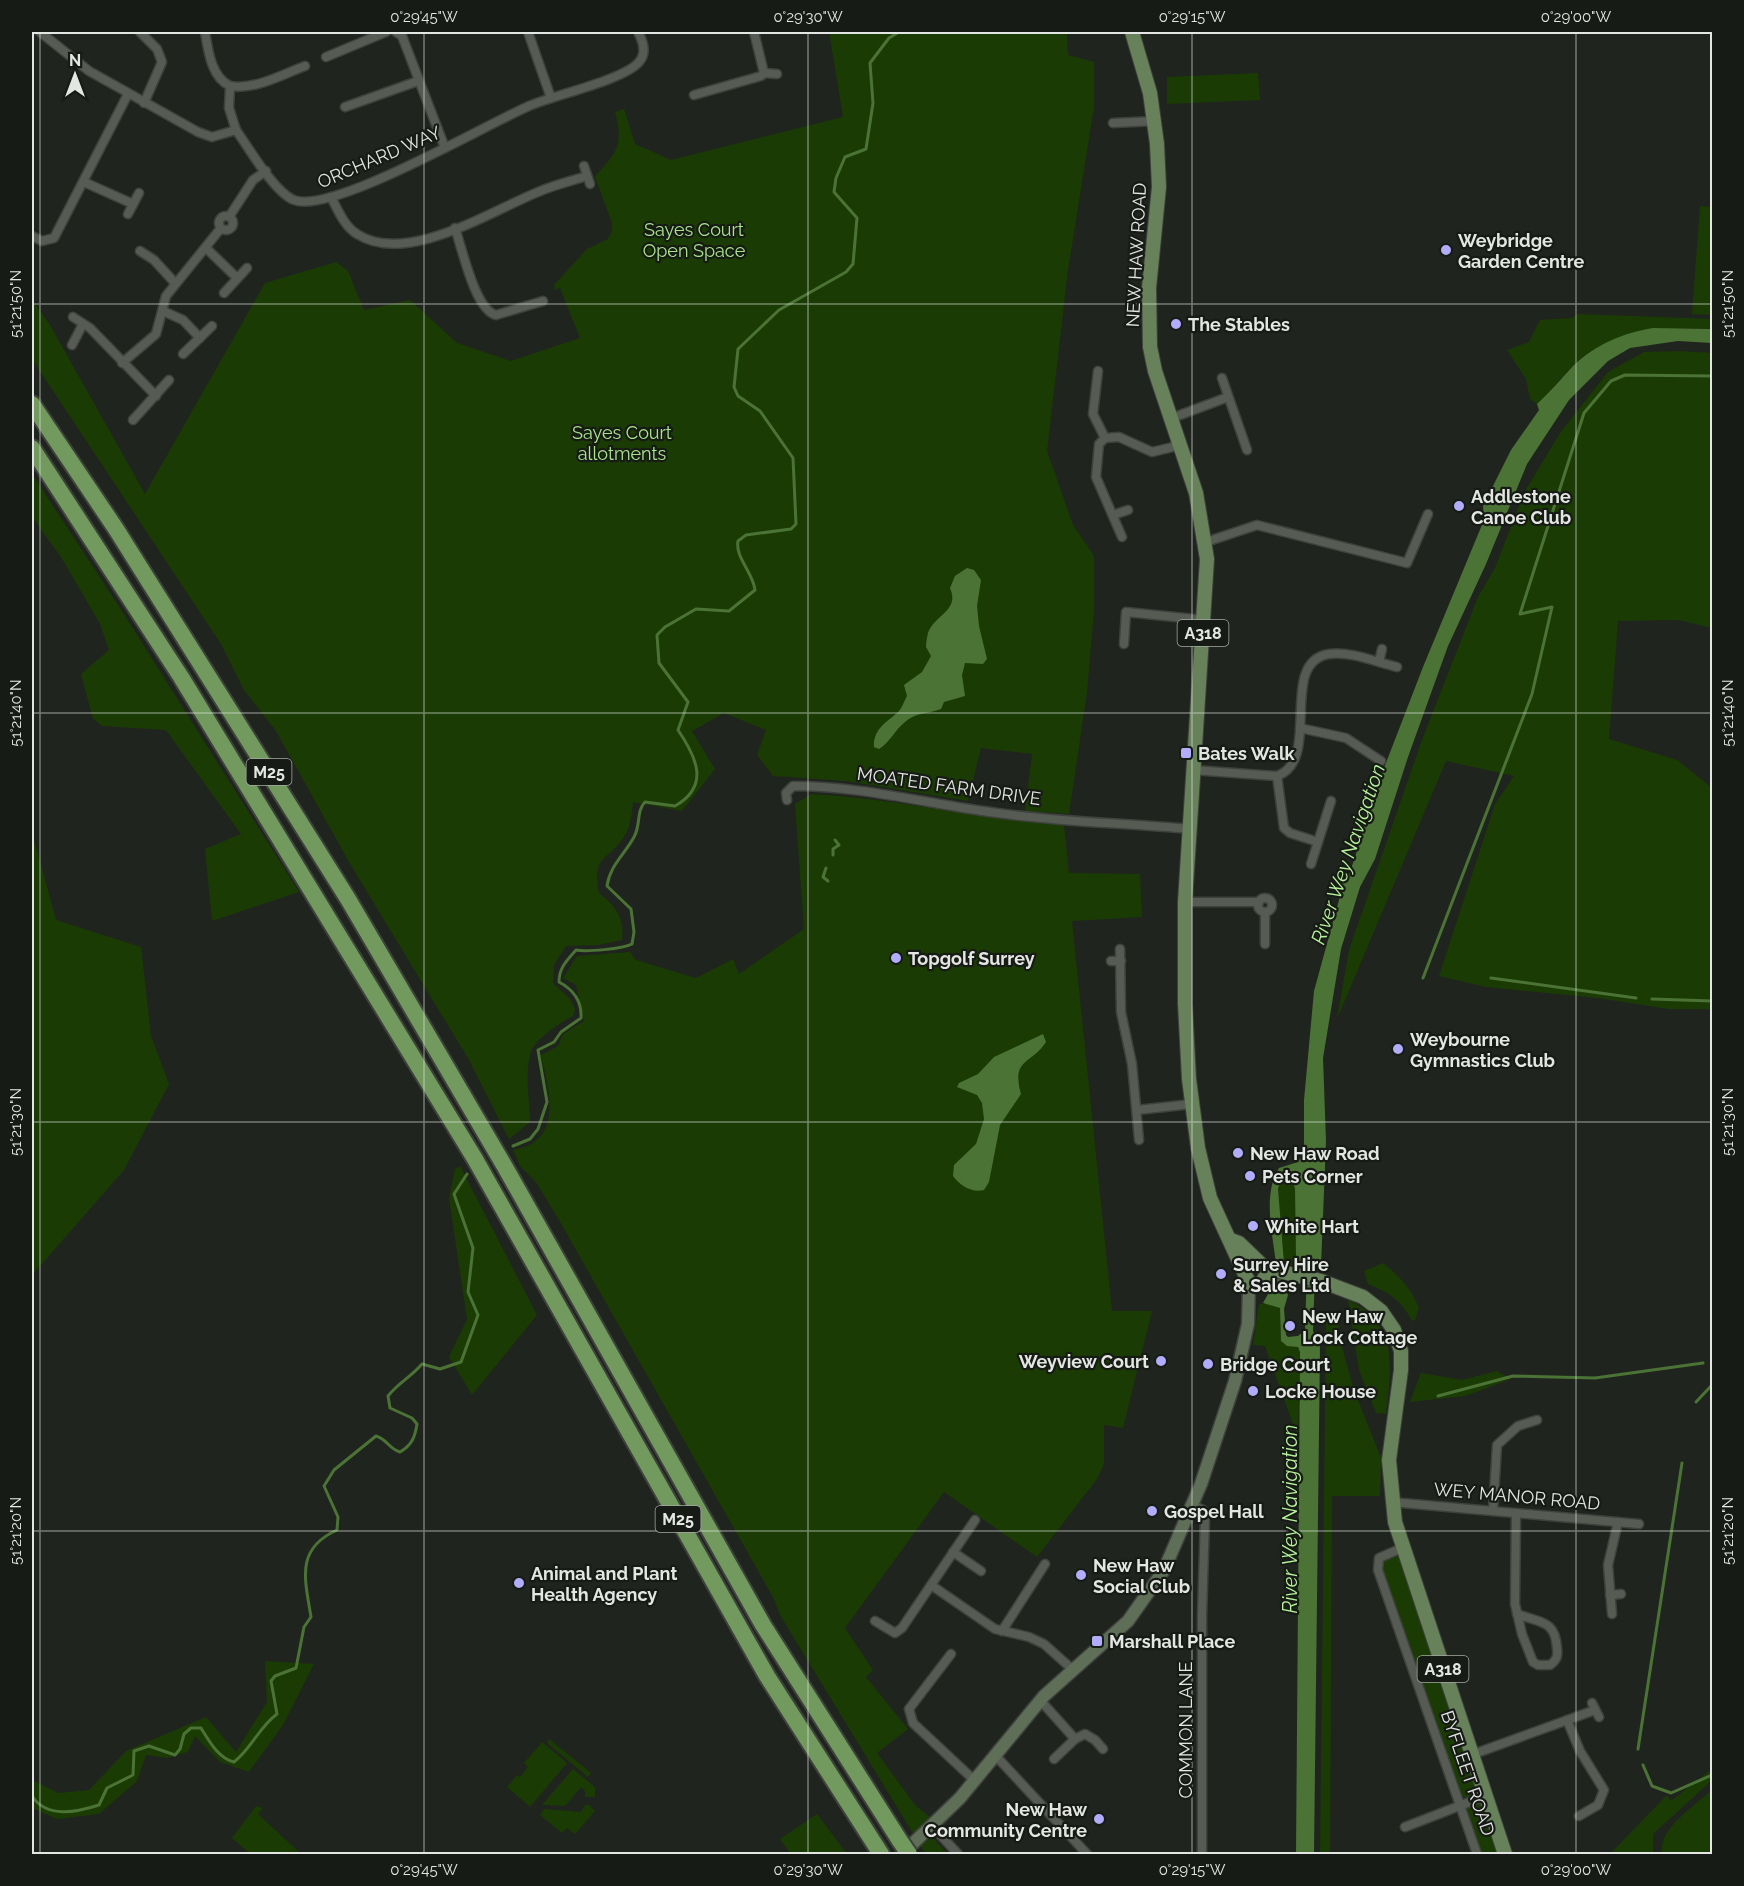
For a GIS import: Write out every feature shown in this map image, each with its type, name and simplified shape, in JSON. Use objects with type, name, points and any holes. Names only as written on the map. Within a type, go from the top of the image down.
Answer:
[{"type":"highway","name":"M25","points":[[32,404],[116,529],[348,899],[506,1167],[763,1625],[903,1850]]},
{"type":"highway","name":"M25","points":[[32,448],[181,677],[486,1178],[767,1676],[881,1854]]},
{"type":"main road","name":"NEW HAW ROAD","points":[[1132,32],[1147,78],[1155,121],[1159,187],[1149,288],[1148,322],[1152,359],[1181,445],[1206,542],[1204,620],[1185,902],[1185,1004],[1192,1104],[1210,1198],[1217,1218],[1260,1275]]},
{"type":"main road","points":[[903,1850],[933,1827],[1040,1700],[1072,1669],[1113,1636],[1132,1616],[1164,1570],[1192,1505],[1235,1381],[1250,1308],[1260,1275]]},
{"type":"main road","name":"BYFLEET ROAD","points":[[1260,1275],[1288,1275],[1349,1290],[1373,1304],[1387,1319],[1398,1341],[1401,1371],[1389,1460],[1391,1502],[1402,1548],[1505,1854]]},
{"type":"street","points":[[40,32],[89,71],[212,138],[236,130],[229,108],[230,86]]},
{"type":"street","points":[[140,32],[157,49],[162,62],[144,103]]},
{"type":"street","points":[[205,32],[213,67],[223,83],[230,86],[241,88],[255,85],[305,66]]},
{"type":"street","points":[[326,57],[386,32]]},
{"type":"street","points":[[396,32],[402,36],[445,148]]},
{"type":"street","points":[[528,32],[551,98]]},
{"type":"street","name":"ORCHARD WAY","points":[[236,130],[278,187],[296,201],[317,201],[402,169],[512,114],[634,66],[643,54],[642,40],[638,32]]},
{"type":"street","points":[[754,32],[763,58],[764,73]]},
{"type":"street","points":[[694,95],[764,73],[777,74]]},
{"type":"street","points":[[345,107],[418,81]]},
{"type":"street","points":[[32,236],[42,241],[54,238],[128,94]]},
{"type":"street","points":[[1113,123],[1155,121]]},
{"type":"street","points":[[332,196],[346,224],[356,234],[389,246],[416,242],[496,214],[538,192],[588,180],[584,166]]},
{"type":"street","points":[[122,363],[156,334],[166,296],[221,228],[227,230],[232,226],[229,217],[253,180],[266,171]]},
{"type":"street","points":[[84,182],[133,204]]},
{"type":"street","points":[[128,214],[139,193]]},
{"type":"street","points":[[455,228],[479,298],[486,311],[496,315],[543,301]]},
{"type":"street","points":[[206,248],[237,278]]},
{"type":"street","points":[[140,251],[154,260],[175,283]]},
{"type":"street","points":[[224,292],[247,268]]},
{"type":"street","points":[[163,311],[183,320],[200,338]]},
{"type":"street","points":[[73,317],[83,324],[156,396]]},
{"type":"street","points":[[72,345],[83,324]]},
{"type":"street","points":[[183,354],[212,326]]},
{"type":"street","points":[[1098,371],[1093,414],[1105,438]]},
{"type":"street","points":[[1222,378],[1247,450]]},
{"type":"street","points":[[133,420],[169,380]]},
{"type":"street","points":[[1172,418],[1228,397]]},
{"type":"street","points":[[1122,537],[1095,471],[1097,447],[1105,438],[1119,437],[1152,452],[1181,445]]},
{"type":"street","points":[[1113,515],[1128,510]]},
{"type":"street","points":[[1206,542],[1257,525],[1407,563],[1428,514]]},
{"type":"street","points":[[1124,644],[1126,612],[1204,620]]},
{"type":"street","points":[[1379,662],[1382,649]]},
{"type":"street","points":[[1193,770],[1277,776],[1292,765],[1300,728],[1304,678],[1314,661],[1327,655],[1341,654],[1397,667]]},
{"type":"street","points":[[1300,728],[1346,738],[1381,761]]},
{"type":"street","points":[[1277,776],[1284,828],[1290,833],[1318,842]]},
{"type":"street","name":"MOATED FARM DRIVE","points":[[787,800],[786,793],[793,786],[827,786],[882,792],[1000,814],[1189,829]]},
{"type":"street","points":[[1311,864],[1331,801]]},
{"type":"street","points":[[1185,902],[1259,902],[1260,909],[1265,912],[1265,944]]},
{"type":"street","points":[[1120,949],[1116,961],[1121,1012],[1132,1064],[1139,1140]]},
{"type":"street","points":[[1137,1110],[1192,1104]]},
{"type":"street","points":[[1493,1511],[1497,1444],[1518,1426],[1537,1420]]},
{"type":"street","name":"WEY MANOR ROAD","points":[[1391,1502],[1639,1524]]},
{"type":"street","name":"COMMON LANE","points":[[1192,1505],[1203,1510],[1205,1518],[1201,1684],[1202,1854]]},
{"type":"street","points":[[1516,1513],[1517,1614],[1533,1662],[1538,1665],[1550,1665],[1558,1655],[1556,1633],[1551,1627],[1517,1614]]},
{"type":"street","points":[[875,1620],[895,1633],[902,1628],[975,1520]]},
{"type":"street","points":[[1611,1614],[1608,1565],[1618,1522]]},
{"type":"street","name":"BYFLEET ROAD","points":[[1402,1548],[1379,1558],[1378,1570],[1477,1854]]},
{"type":"street","points":[[953,1552],[981,1571]]},
{"type":"street","points":[[1002,1631],[1045,1564]]},
{"type":"street","points":[[931,1585],[979,1619],[1002,1631],[1029,1637],[1044,1644],[1072,1669]]},
{"type":"street","points":[[1610,1595],[1621,1594]]},
{"type":"street","points":[[951,1654],[909,1709],[913,1724],[974,1780]]},
{"type":"street","points":[[1040,1700],[1075,1739]]},
{"type":"street","points":[[1471,1755],[1595,1710]]},
{"type":"street","points":[[1567,1720],[1580,1750],[1604,1790],[1598,1805],[1579,1817]]},
{"type":"street","points":[[1054,1759],[1075,1739],[1088,1735],[1102,1749]]},
{"type":"street","points":[[995,1755],[1087,1854]]},
{"type":"street","points":[[1405,1827],[1485,1796]]},
{"type":"street","points":[[933,1827],[958,1854]]},
{"type":"green space","points":[[829,32],[1067,32],[1068,55],[1094,62],[1094,107],[1068,270],[1047,451],[1073,525],[1094,556],[1094,611],[1087,692],[1069,814],[1025,811],[1032,754],[981,748],[968,801],[846,781],[773,776],[757,755],[766,730],[724,713],[692,731],[715,769],[682,811],[633,802],[627,831],[603,859],[597,880],[599,893],[610,903],[621,919],[622,940],[598,945],[566,946],[554,965],[553,983],[570,999],[575,1009],[573,1016],[549,1031],[533,1047],[528,1068],[530,1122],[509,1139],[469,1060],[349,862],[276,731],[244,690],[221,644],[32,359],[32,300],[50,325],[145,494],[265,283],[336,262],[348,271],[364,310],[410,300],[457,343],[511,361],[580,338],[560,288],[555,290],[554,285],[587,249],[608,239],[612,231],[612,223],[595,177],[617,148],[619,133],[615,112],[624,109],[635,144],[671,160],[843,117]]},
{"type":"green space","points":[[1258,73],[1260,100],[1167,104],[1167,77]]},
{"type":"green space","points":[[1700,206],[1712,207],[1712,315],[1692,314]]},
{"type":"green space","points":[[1578,314],[1712,319],[1712,329],[1658,330],[1606,344],[1590,352],[1576,363],[1537,404],[1530,399],[1526,379],[1507,350],[1529,342],[1540,320],[1572,318]]},
{"type":"green space","points":[[1644,352],[1712,353],[1712,628],[1679,620],[1618,621],[1609,739],[1677,760],[1712,788],[1712,1009],[1668,1009],[1598,998],[1486,987],[1439,976],[1495,804],[1514,776],[1446,761],[1337,1019],[1349,950],[1422,740],[1478,597],[1495,568],[1524,493],[1560,433],[1608,372]]},
{"type":"green space","points":[[32,474],[120,608],[299,892],[212,921],[205,849],[241,834],[166,730],[102,726],[93,719],[81,674],[109,650],[100,624],[61,557],[32,517]]},
{"type":"green space","name":"Topgolf Surrey","points":[[811,794],[843,796],[1001,819],[1064,825],[1069,873],[1140,874],[1142,917],[1072,921],[1112,1311],[1152,1311],[1123,1428],[1104,1425],[1104,1464],[1097,1479],[1037,1557],[944,1492],[845,1628],[873,1670],[866,1677],[908,1729],[877,1753],[915,1805],[931,1818],[914,1835],[780,1615],[773,1597],[559,1220],[536,1182],[520,1166],[513,1150],[531,1144],[546,1127],[550,1103],[541,1055],[558,1046],[563,1034],[584,1021],[576,985],[563,978],[577,956],[630,952],[636,960],[696,978],[733,959],[739,974],[804,929],[795,804]]},
{"type":"green space","points":[[32,832],[56,920],[141,947],[151,1036],[169,1084],[124,1170],[32,1275]]},
{"type":"green space","points":[[460,1166],[537,1315],[472,1395],[449,1357],[467,1319],[449,1198],[455,1169]]},
{"type":"green space","points":[[1284,1180],[1293,1182],[1295,1189],[1296,1259],[1307,1269],[1284,1263],[1278,1187]]},
{"type":"green space","points":[[1383,1263],[1400,1278],[1412,1294],[1419,1308],[1415,1320],[1412,1321],[1394,1298],[1368,1284],[1364,1271]]},
{"type":"green space","points":[[1348,1300],[1376,1321],[1384,1334],[1390,1363],[1386,1414],[1376,1413],[1359,1370]]},
{"type":"green space","points":[[1269,1303],[1280,1308],[1281,1341],[1298,1347],[1300,1352],[1298,1438],[1265,1346],[1253,1345],[1259,1304]]},
{"type":"green space","points":[[1326,1312],[1337,1314],[1341,1344],[1354,1390],[1381,1458],[1380,1496],[1332,1496],[1330,1854],[1320,1854]]},
{"type":"green space","points":[[1497,1371],[1511,1379],[1465,1396],[1410,1402],[1421,1373],[1462,1380]]},
{"type":"green space","points":[[1403,1551],[1482,1787],[1467,1797],[1461,1797],[1382,1573],[1380,1561]]},
{"type":"green space","points":[[265,1661],[314,1664],[283,1725],[249,1772],[220,1762],[195,1736],[188,1752],[167,1758],[146,1755],[137,1781],[99,1814],[57,1819],[32,1808],[32,1780],[58,1793],[89,1790],[126,1751],[206,1717],[236,1752],[267,1702]]},
{"type":"green space","points":[[549,1739],[591,1773],[588,1777],[547,1743]]},
{"type":"green space","points":[[542,1742],[567,1763],[530,1807],[507,1787],[528,1767],[524,1763]]},
{"type":"green space","points":[[573,1769],[595,1787],[595,1797],[585,1797],[585,1791],[581,1787],[565,1806],[542,1805]]},
{"type":"green space","points":[[1712,1769],[1712,1780],[1653,1834],[1653,1854],[1610,1854],[1667,1795],[1671,1801]]},
{"type":"green space","points":[[1712,1790],[1712,1854],[1662,1854],[1662,1844],[1666,1835],[1679,1818]]},
{"type":"green space","points":[[1487,1800],[1505,1854],[1477,1854],[1462,1809]]},
{"type":"green space","points":[[585,1805],[589,1805],[595,1811],[575,1834],[567,1828],[562,1833],[540,1815],[544,1809],[581,1812]]},
{"type":"green space","points":[[256,1806],[263,1808],[258,1814],[301,1854],[250,1854],[232,1838]]},
{"type":"green space","points":[[817,1814],[847,1854],[791,1854],[780,1839]]},
{"type":"green space","points":[[930,1835],[948,1854],[926,1854],[919,1845]]},
{"type":"shaded area","name":"River Wey Navigation","points":[[1653,328],[1712,329],[1712,343],[1678,341],[1630,348],[1608,361],[1569,400],[1527,464],[1486,564],[1448,646],[1408,757],[1375,859],[1360,887],[1341,949],[1323,1058],[1326,1141],[1321,1266],[1315,1272],[1313,1331],[1320,1345],[1314,1854],[1296,1854],[1300,1352],[1298,1347],[1287,1346],[1281,1341],[1280,1308],[1263,1303],[1276,1269],[1270,1215],[1271,1190],[1279,1168],[1298,1162],[1304,1152],[1304,1100],[1314,991],[1342,889],[1338,888],[1339,884],[1347,881],[1362,836],[1362,825],[1423,667],[1484,520],[1483,506],[1511,450],[1539,410],[1537,404],[1573,366],[1591,351],[1621,336]],"holes":[[[1288,1180],[1293,1182],[1296,1259],[1307,1269],[1305,1330],[1298,1336],[1288,1337],[1284,1309],[1288,1295],[1281,1282],[1284,1263],[1278,1188],[1281,1182]]]},
{"type":"shaded area","points":[[967,568],[974,570],[981,580],[977,606],[987,659],[983,664],[965,663],[962,675],[965,696],[944,702],[941,709],[909,719],[883,746],[879,749],[874,747],[878,731],[903,705],[907,696],[904,685],[922,672],[931,656],[926,647],[928,633],[952,602],[950,588],[955,576]]},
{"type":"shaded area","points":[[1043,1034],[1046,1042],[1021,1068],[1019,1082],[1021,1094],[1000,1125],[989,1182],[984,1190],[967,1188],[953,1176],[954,1165],[976,1144],[984,1119],[982,1103],[977,1095],[957,1087],[959,1083],[978,1074],[994,1057]]},
{"type":"waterway","points":[[513,1146],[530,1139],[538,1129],[547,1102],[538,1050],[554,1042],[561,1032],[581,1018],[580,1006],[576,997],[559,982],[564,964],[576,950],[604,950],[632,944],[634,932],[631,909],[607,886],[614,866],[636,832],[642,806],[645,802],[675,806],[693,790],[696,781],[695,761],[678,730],[688,702],[659,663],[657,635],[665,627],[696,609],[729,611],[755,590],[754,583],[739,553],[738,541],[746,535],[791,529],[796,524],[793,458],[760,411],[738,396],[734,387],[738,349],[779,310],[846,272],[853,264],[857,218],[834,192],[836,178],[845,157],[866,149],[873,103],[870,63],[889,38],[899,32]]},
{"type":"waterway","points":[[1423,978],[1532,694],[1552,607],[1520,614],[1584,413],[1611,381],[1625,375],[1712,376]]},
{"type":"waterway","points":[[833,855],[833,849],[839,845],[835,840]]},
{"type":"waterway","points":[[826,868],[823,877],[828,881]]},
{"type":"waterway","points":[[1491,978],[1636,998]]},
{"type":"waterway","points":[[1652,999],[1712,1001]]},
{"type":"waterway","points":[[32,1796],[38,1803],[54,1811],[81,1810],[99,1805],[107,1788],[133,1775],[134,1751],[149,1746],[175,1755],[180,1749],[184,1734],[191,1728],[201,1728],[219,1753],[234,1762],[277,1714],[271,1681],[275,1676],[296,1668],[304,1627],[311,1617],[306,1578],[309,1556],[314,1546],[337,1530],[338,1517],[324,1486],[334,1470],[376,1436],[400,1452],[410,1443],[417,1424],[412,1418],[390,1408],[388,1396],[422,1364],[440,1369],[461,1362],[478,1315],[468,1292],[473,1248],[454,1194],[467,1174]]},
{"type":"waterway","points":[[1438,1396],[1513,1376],[1595,1378],[1703,1363]]},
{"type":"waterway","points":[[1696,1402],[1712,1385]]},
{"type":"waterway","points":[[1638,1749],[1682,1463]]},
{"type":"waterway","points":[[1643,1765],[1652,1786],[1671,1793],[1712,1775]]},
{"type":"place","name":"Weybridge Garden Centre","points":[[1446,250]]},
{"type":"place","name":"The Stables","points":[[1176,324]]},
{"type":"place","name":"Addlestone Canoe Club","points":[[1459,506]]},
{"type":"place","name":"Bates Walk","points":[[1186,753]]},
{"type":"place","name":"Topgolf Surrey","points":[[896,958]]},
{"type":"place","name":"Weybourne Gymnastics Club","points":[[1398,1049]]},
{"type":"place","name":"New Haw Road","points":[[1238,1153]]},
{"type":"place","name":"Pets Corner","points":[[1250,1176]]},
{"type":"place","name":"White Hart","points":[[1253,1226]]},
{"type":"place","name":"Surrey Hire & Sales Ltd","points":[[1221,1274]]},
{"type":"place","name":"New Haw Lock Cottage","points":[[1290,1326]]},
{"type":"place","name":"Weyview Court","points":[[1161,1361]]},
{"type":"place","name":"Bridge Court","points":[[1208,1364]]},
{"type":"place","name":"Locke House","points":[[1253,1391]]},
{"type":"place","name":"Gospel Hall","points":[[1152,1511]]},
{"type":"place","name":"New Haw Social Club","points":[[1081,1575]]},
{"type":"place","name":"Animal and Plant Health Agency","points":[[519,1583]]},
{"type":"place","name":"Marshall Place","points":[[1097,1641]]},
{"type":"place","name":"New Haw Community Centre","points":[[1099,1819]]},
{"type":"park label","name":"Sayes Court Open Space","points":[[694,239]]},
{"type":"park label","name":"Sayes Court allotments","points":[[622,442]]}]
